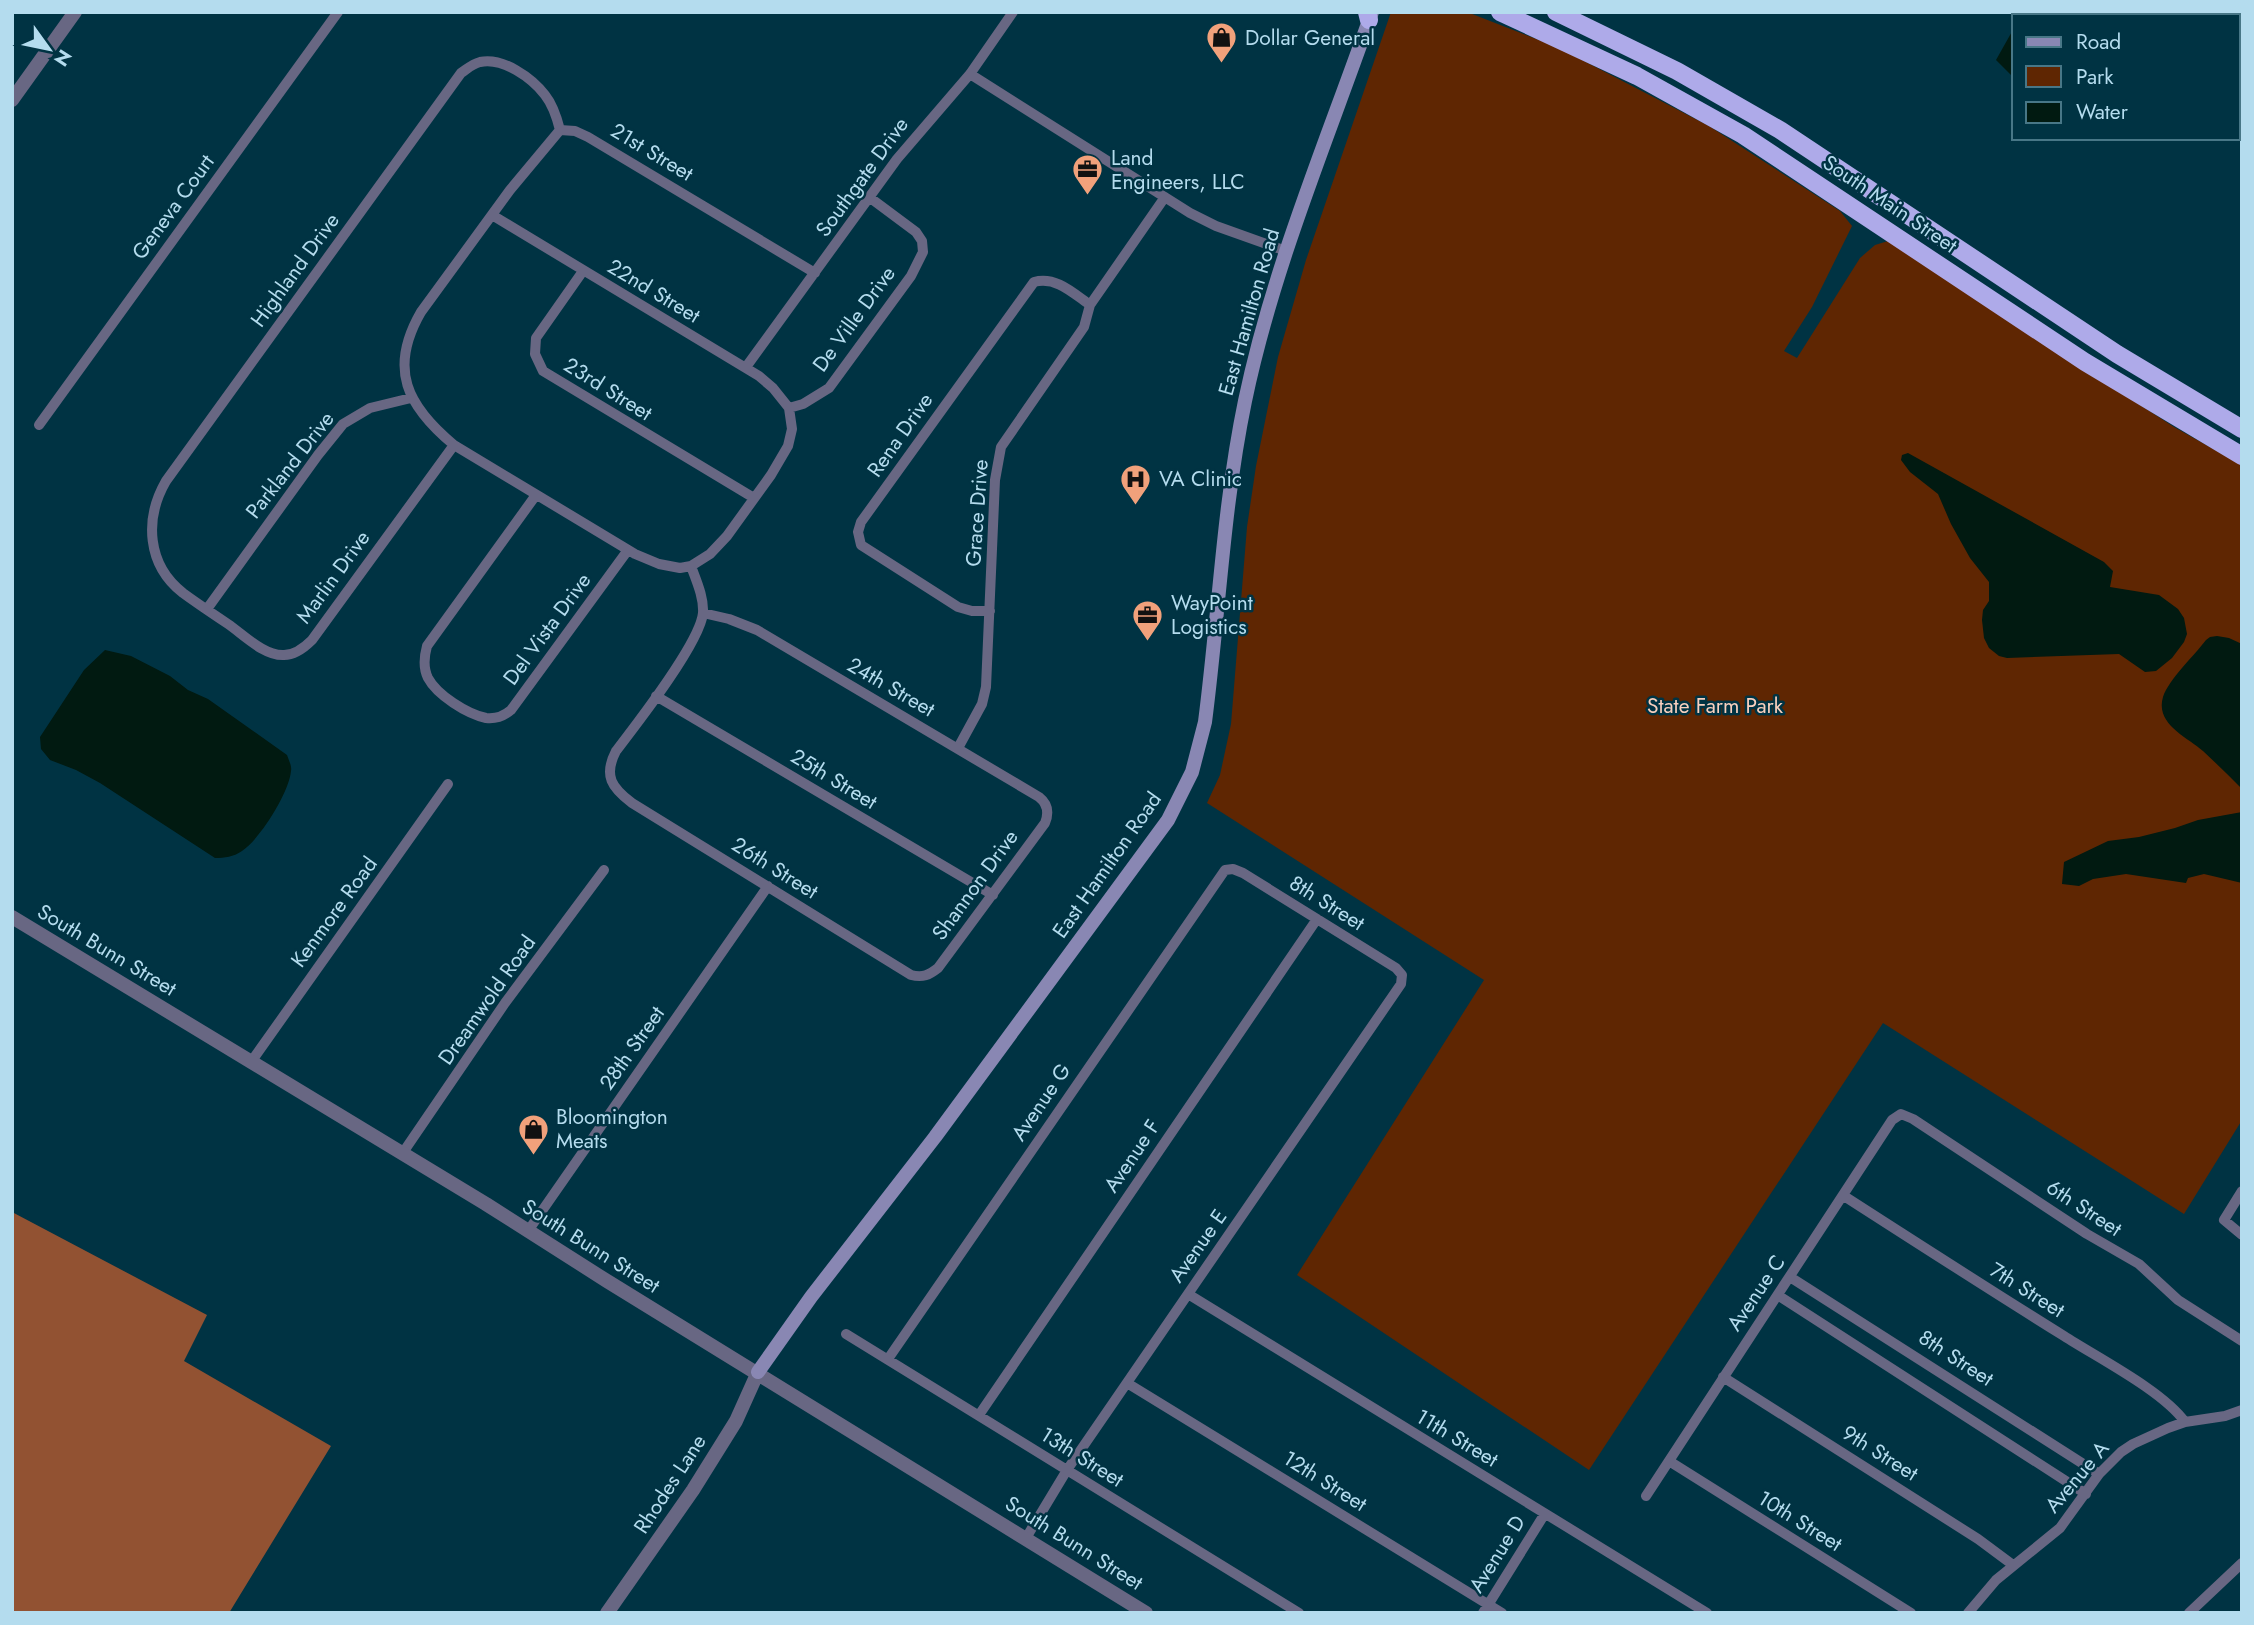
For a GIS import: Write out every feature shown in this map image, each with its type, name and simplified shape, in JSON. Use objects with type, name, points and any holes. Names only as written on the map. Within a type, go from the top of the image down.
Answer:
[{"type":"highway","name":"South Main Street","points":[[1500,12],[1628,71],[1743,135],[2085,362],[2242,456]]},
{"type":"highway","name":"South Main Street","points":[[1556,12],[1677,71],[1780,131],[2046,308],[2242,429]]},
{"type":"highway","points":[[2181,420],[2193,401]]},
{"type":"main road","name":"East Hamilton Road","points":[[758,1373],[811,1297],[935,1137],[1111,899],[1168,820],[1185,789],[1198,755],[1205,722],[1225,520],[1237,440],[1255,359],[1286,251],[1370,15]]},
{"type":"street","points":[[12,100],[75,12]]},
{"type":"street","name":"Geneva Court","points":[[39,425],[338,12]]},
{"type":"street","name":"Southgate Drive","points":[[746,368],[869,197],[919,131],[970,74],[1013,12]]},
{"type":"street","name":"Highland Drive","points":[[152,514],[166,481],[461,73],[484,61],[509,67],[539,88],[552,107],[560,130]]},
{"type":"street","points":[[970,74],[1190,213],[1216,226],[1286,251]]},
{"type":"street","points":[[560,130],[492,215],[414,323],[404,364],[411,398],[435,429],[454,444],[628,550],[659,564],[680,568],[701,562],[710,555],[771,475],[788,446],[792,429],[789,408]]},
{"type":"street","name":"21st Street","points":[[560,130],[575,131],[588,136],[815,273]]},
{"type":"street","name":"De Ville Drive","points":[[789,408],[803,404],[829,388],[911,276],[923,252],[922,241],[916,232],[869,197]]},
{"type":"street","name":"Grace Drive","points":[[958,748],[982,704],[986,687],[995,480],[1001,447],[1084,327],[1090,305],[1165,197]]},
{"type":"street","name":"22nd Street","points":[[492,215],[746,368],[773,388],[789,408]]},
{"type":"street","name":"23rd Street","points":[[583,271],[536,338],[535,354],[543,371],[552,379],[754,498]]},
{"type":"street","name":"Rena Drive","points":[[990,611],[972,611],[945,600],[861,545],[858,532],[869,511],[1034,282],[1044,279],[1055,282],[1090,305]]},
{"type":"street","name":"Parkland Drive","points":[[207,609],[343,424],[370,408],[411,398]]},
{"type":"street","name":"Marlin Drive","points":[[152,514],[155,553],[164,572],[182,592],[269,652],[285,656],[301,649],[312,640],[454,444]]},
{"type":"street","name":"Del Vista Drive","points":[[536,495],[435,636],[425,654],[425,669],[430,682],[464,708],[487,718],[498,718],[511,710],[628,550]]},
{"type":"street","points":[[656,696],[687,649],[703,613],[700,591],[691,566]]},
{"type":"street","name":"24th Street","points":[[703,613],[736,621],[757,630],[1040,797],[1048,812]]},
{"type":"street","name":"26th Street","points":[[656,696],[616,751],[610,769],[611,780],[618,792],[911,975],[926,976]]},
{"type":"street","name":"25th Street","points":[[656,696],[993,895]]},
{"type":"street","name":"Kenmore Road","points":[[251,1062],[449,784]]},
{"type":"street","name":"Shannon Drive","points":[[926,976],[938,968],[993,895],[1045,823],[1048,812]]},
{"type":"street","name":"8th Street","points":[[1228,869],[1243,873],[1396,968],[1402,976]]},
{"type":"street","name":"Avenue G","points":[[888,1359],[1228,869]]},
{"type":"street","name":"Dreamwold Road","points":[[402,1154],[505,1003],[604,870]]},
{"type":"street","name":"28th Street","points":[[528,1231],[768,887]]},
{"type":"street","name":"South Bunn Street","points":[[12,917],[528,1231],[1146,1613]]},
{"type":"street","name":"Avenue F","points":[[979,1415],[1317,919]]},
{"type":"street","name":"Avenue E","points":[[1026,1538],[1067,1470],[1401,984],[1402,976]]},
{"type":"street","name":"Avenue C","points":[[1646,1496],[1892,1120],[1901,1114]]},
{"type":"street","name":"6th Street","points":[[1901,1114],[2138,1264],[2178,1300],[2242,1341]]},
{"type":"street","points":[[2242,1191],[2224,1220],[2242,1235]]},
{"type":"street","name":"7th Street","points":[[1844,1196],[2164,1401],[2185,1422]]},
{"type":"street","name":"8th Street","points":[[1790,1278],[2099,1474]]},
{"type":"street","name":"11th Street","points":[[1188,1294],[1707,1613]]},
{"type":"street","points":[[1779,1296],[2086,1494]]},
{"type":"street","name":"13th Street","points":[[846,1334],[1299,1613]]},
{"type":"street","name":"Rhodes Lane","points":[[607,1613],[651,1553],[736,1421],[758,1373]]},
{"type":"street","name":"9th Street","points":[[1723,1377],[1968,1532],[2014,1565]]},
{"type":"street","name":"12th Street","points":[[1127,1383],[1485,1609],[1502,1613]]},
{"type":"street","name":"Avenue A","points":[[1968,1613],[1996,1580],[2060,1528],[2099,1474],[2133,1444],[2185,1422],[2225,1416],[2242,1410]]},
{"type":"street","name":"10th Street","points":[[1669,1461],[1911,1613]]},
{"type":"street","name":"Avenue D","points":[[1485,1609],[1544,1515]]},
{"type":"street","points":[[2189,1613],[2242,1563]]},
{"type":"green space","name":"State Farm Park","points":[[1391,12],[1467,12],[1557,47],[1709,126],[1840,211],[1852,226],[1812,307],[1784,351],[1797,358],[1860,258],[1875,245],[1888,241],[2174,427],[2242,465],[2242,1120],[2184,1214],[1883,1023],[1589,1470],[1297,1275],[1484,980],[1207,803],[1220,775],[1231,724],[1247,527],[1278,357],[1306,260]]},
{"type":"shaded area","points":[[12,1212],[207,1315],[184,1361],[331,1446],[229,1613],[12,1613]]},
{"type":"water","points":[[2024,12],[2108,12],[2107,14],[2023,14]]},
{"type":"water","points":[[2012,32],[2012,76],[1996,60]]},
{"type":"water","points":[[1908,453],[2104,562],[2113,571],[2110,587],[2159,595],[2178,609],[2184,618],[2187,634],[2184,642],[2172,658],[2156,671],[2145,672],[2119,654],[2007,658],[1999,656],[1989,648],[1984,638],[1982,620],[1983,610],[1989,601],[1989,582],[1970,558],[1938,494],[1910,472],[1901,460],[1902,455]]},
{"type":"water","points":[[2217,636],[2242,644],[2242,789],[2203,751],[2174,729],[2164,715],[2162,706],[2166,690],[2176,675],[2206,640]]},
{"type":"water","points":[[105,650],[131,656],[170,676],[188,690],[208,699],[287,755],[291,769],[285,791],[265,826],[242,851],[229,857],[215,858],[100,783],[50,760],[41,749],[40,737],[84,670]]},
{"type":"water","points":[[2242,812],[2242,883],[2204,874],[2188,878],[2186,883],[2126,874],[2093,879],[2079,886],[2062,884],[2064,862],[2108,841],[2139,837],[2198,820]]},
{"type":"place","name":"Dollar General","points":[[1222,65]]},
{"type":"place","name":"Land Engineers, LLC","points":[[1088,197]]},
{"type":"place","name":"VA Clinic","points":[[1136,506]]},
{"type":"place","name":"WayPoint Logistics","points":[[1148,642]]},
{"type":"place","name":"Bloomington Meats","points":[[533,1156]]}]
